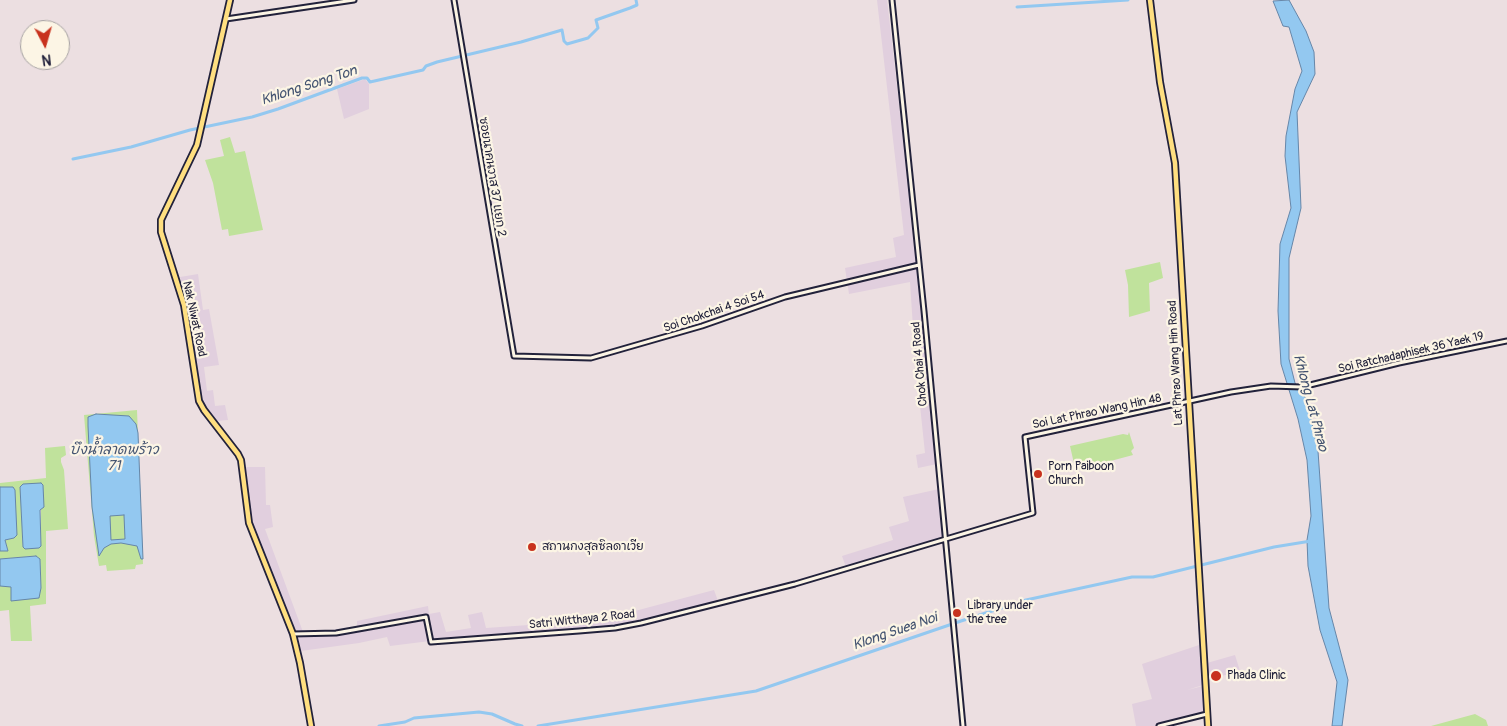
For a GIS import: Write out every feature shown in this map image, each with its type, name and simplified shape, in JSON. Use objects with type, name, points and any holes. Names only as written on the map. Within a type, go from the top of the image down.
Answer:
[{"type":"main road","name":"Nak Niwat Road","points":[[230,0],[197,145],[161,220],[161,232],[184,306],[199,401],[241,460],[249,524],[293,634],[311,726]]},
{"type":"main road","name":"Lat Phrao Wang Hin Road","points":[[1150,0],[1160,82],[1175,163],[1208,726]]},
{"type":"street","points":[[226,19],[354,0]]},
{"type":"street","name":"ซอยนาคนวาส 37 แยก 2","points":[[454,0],[514,356]]},
{"type":"street","name":"Chok Chai 4 Road","points":[[892,0],[962,726]]},
{"type":"street","name":"Soi Chokchai 4 Soi 54","points":[[514,356],[591,358],[702,326],[785,297],[919,265]]},
{"type":"street","name":"Soi Ratchadaphisek 36 Yaek 19","points":[[1189,401],[1231,392],[1319,383],[1399,363],[1507,341]]},
{"type":"street","name":"Soi Lat Phrao Wang Hin 48","points":[[945,540],[1033,513],[1025,437],[1189,401]]},
{"type":"street","name":"Satri Witthaya 2 Road","points":[[293,634],[336,633],[426,617],[431,642],[615,628],[795,584],[945,540]]},
{"type":"street","points":[[1159,726],[1207,714]]},
{"type":"shaded area","points":[[877,0],[887,0],[919,276],[937,464],[918,468],[916,455],[925,453],[915,358],[910,282],[849,294],[845,268],[896,257],[893,238],[904,235]]},
{"type":"shaded area","points":[[365,79],[369,84],[369,109],[344,119],[337,89]]},
{"type":"shaded area","points":[[198,274],[203,310],[209,309],[219,365],[204,367],[207,391],[213,390],[215,406],[225,405],[228,420],[217,421],[202,402],[190,315],[180,277]]},
{"type":"shaded area","points":[[246,467],[265,467],[266,505],[270,505],[273,527],[265,529],[303,632],[357,628],[357,621],[428,606],[429,614],[440,612],[446,632],[471,628],[468,615],[482,612],[486,628],[601,620],[714,590],[718,601],[846,567],[842,556],[893,540],[889,527],[909,521],[903,497],[939,489],[943,539],[848,568],[722,602],[620,625],[454,638],[390,646],[387,637],[301,651],[299,641],[254,532],[246,484]]},
{"type":"shaded area","points":[[1199,645],[1203,685],[1187,690],[1203,686],[1203,713],[1156,726],[1136,726],[1132,704],[1152,699],[1142,664]]},
{"type":"shaded area","points":[[1235,655],[1240,671],[1207,680],[1207,663]]},
{"type":"green space","points":[[230,137],[235,153],[245,151],[263,230],[229,236],[228,229],[222,230],[213,183],[205,160],[224,156],[220,140]]},
{"type":"green space","points":[[1160,262],[1163,278],[1149,283],[1150,311],[1129,317],[1128,285],[1125,270]]},
{"type":"green space","name":"บึงน้ำลาดพร้าว 71","points":[[137,410],[143,564],[136,565],[135,569],[107,571],[106,565],[99,566],[94,536],[84,415]]},
{"type":"green space","points":[[1129,432],[1134,448],[1131,451],[1133,455],[1077,470],[1075,468],[1070,446],[1123,434],[1128,435]]},
{"type":"green space","points":[[65,446],[66,455],[61,458],[61,462],[64,470],[68,529],[46,531],[46,604],[30,606],[32,641],[11,641],[9,610],[0,611],[0,586],[41,588],[40,559],[36,556],[0,559],[0,551],[8,551],[5,540],[14,538],[12,487],[0,487],[0,483],[46,478],[45,448]],"holes":[[[21,485],[41,509],[41,547],[23,547]]]},
{"type":"green space","points":[[1475,714],[1486,720],[1488,726],[1431,726]]},
{"type":"water","points":[[1289,0],[1306,31],[1314,52],[1315,74],[1297,112],[1301,208],[1289,258],[1289,359],[1295,383],[1307,400],[1318,451],[1329,608],[1348,680],[1342,726],[1332,726],[1337,682],[1320,630],[1308,566],[1307,540],[1311,516],[1307,460],[1298,419],[1281,364],[1278,311],[1280,244],[1291,208],[1285,156],[1286,136],[1295,89],[1302,71],[1289,27],[1283,26],[1273,1]]},
{"type":"water","name":"บึงน้ำลาดพร้าว 71","points":[[96,414],[129,416],[136,424],[138,433],[143,559],[141,559],[137,546],[121,543],[111,544],[104,548],[99,556],[92,507],[88,417]],"holes":[[[124,515],[125,539],[111,540],[110,516]]]},
{"type":"water","points":[[41,483],[43,485],[44,507],[40,510],[41,546],[39,548],[25,549],[23,547],[20,487],[23,484]]},
{"type":"water","points":[[0,487],[13,487],[15,490],[17,535],[14,538],[5,540],[8,551],[0,551]]},
{"type":"water","points":[[36,556],[40,559],[41,588],[39,598],[11,601],[11,587],[0,586],[0,559]]},
{"type":"waterway","name":"Khlong Song Ton","points":[[73,159],[131,147],[190,130],[252,117],[362,78],[367,78],[370,82],[423,70],[426,66],[437,62],[562,30],[564,41],[567,44],[588,38],[598,28],[596,20],[637,5],[636,0]]},
{"type":"waterway","points":[[1017,7],[1128,0]]},
{"type":"waterway","name":"Klong Suea Noi","points":[[538,726],[756,691],[1026,600],[1132,577],[1153,577],[1274,547],[1311,541]]},
{"type":"waterway","name":"Klong Suea Noi","points":[[379,726],[405,722],[414,718],[479,712],[492,714],[522,726]]},
{"type":"place","name":"Porn Paiboon Church","points":[[1038,474]]},
{"type":"place","name":"สถานกงสุลซิลดาเวีย","points":[[532,547]]},
{"type":"place","name":"Library under the tree","points":[[957,613]]},
{"type":"place","name":"Phada Clinic","points":[[1216,676]]},
{"type":"water label","name":"Khlong Lat Phrao","points":[[1310,403]]}]
